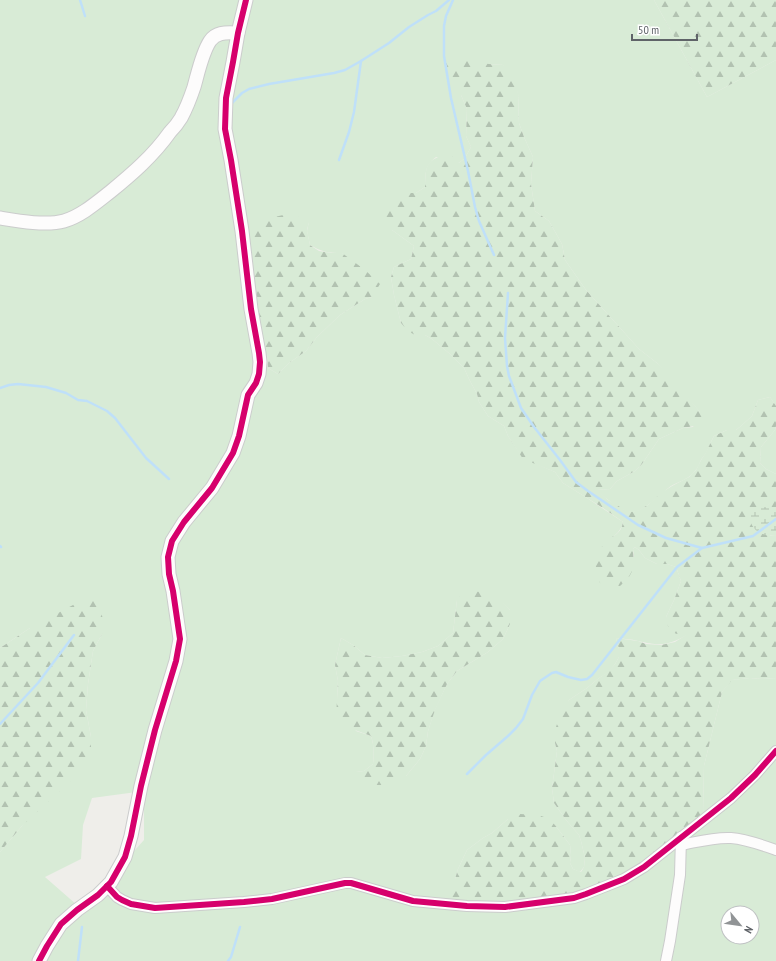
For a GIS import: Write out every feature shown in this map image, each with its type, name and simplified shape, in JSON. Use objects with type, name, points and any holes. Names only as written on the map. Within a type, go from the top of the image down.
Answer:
[{"type":"street","points":[[38,961],[61,924],[98,895],[111,882],[125,857],[155,730],[176,661],[180,639],[169,574],[168,557],[172,541],[184,522],[212,488],[233,453],[239,436],[248,395],[259,374],[259,352],[251,309],[241,224],[225,129],[226,98],[238,33],[246,0]]},
{"type":"street","points":[[0,218],[45,223],[62,222],[74,218],[97,203],[146,161],[181,118],[194,89],[200,64],[210,40],[214,36],[222,33],[238,33]]},
{"type":"street","points":[[107,886],[117,898],[131,904],[155,908],[272,899],[345,883],[351,883],[413,901],[467,906],[505,906],[574,898],[624,879],[681,841],[736,793],[755,775],[776,751]]},
{"type":"street","points":[[681,841],[729,838],[739,839],[776,850]]},
{"type":"street","points":[[666,961],[680,875],[681,841]]},
{"type":"green space","points":[[0,0],[654,0],[707,97],[776,60],[776,406],[770,397],[758,400],[752,416],[741,426],[736,430],[727,430],[714,436],[706,453],[693,474],[671,486],[638,511],[629,512],[624,510],[596,490],[610,489],[617,481],[635,471],[642,464],[659,439],[683,428],[693,427],[700,412],[657,363],[639,349],[586,290],[565,260],[562,244],[549,221],[535,211],[531,184],[533,157],[519,123],[518,93],[503,65],[489,64],[461,95],[467,109],[466,136],[471,147],[465,158],[459,163],[436,157],[429,164],[426,174],[425,187],[416,193],[405,193],[392,230],[414,246],[411,259],[394,267],[391,277],[401,323],[415,335],[425,335],[432,339],[464,368],[477,394],[479,402],[488,416],[504,426],[508,436],[523,458],[555,472],[563,483],[623,522],[618,532],[604,544],[634,557],[633,549],[635,547],[645,558],[657,564],[667,564],[676,567],[681,581],[666,617],[682,631],[686,631],[687,635],[663,644],[652,644],[616,638],[619,649],[619,657],[609,672],[569,700],[555,743],[557,751],[552,788],[554,803],[579,835],[581,841],[585,858],[584,867],[580,872],[573,869],[570,863],[570,845],[555,825],[508,819],[492,833],[467,850],[455,879],[556,900],[703,813],[704,766],[722,692],[731,680],[776,678],[776,961],[0,961],[0,852],[91,737],[86,710],[88,684],[93,651],[102,634],[30,628],[0,648]],"holes":[[[309,221],[307,231],[310,245],[325,252],[342,253],[372,297],[365,299],[340,315],[317,337],[306,351],[289,363],[278,374],[268,368],[267,354]],[[457,600],[500,600],[510,610],[510,624],[503,639],[488,652],[457,671],[447,684],[435,709],[428,731],[426,746],[420,759],[406,776],[356,772],[364,771],[373,764],[374,753],[371,736],[356,731],[337,699],[338,681],[335,665],[341,638],[353,645],[365,655],[382,658],[422,652],[438,646],[453,633]],[[144,791],[144,840],[124,862],[106,891],[77,905],[45,877],[81,859],[83,825],[92,798]]]},
{"type":"green space","points":[[654,0],[776,0],[776,60],[707,97]]},
{"type":"green space","points":[[468,61],[503,65],[507,67],[516,78],[519,123],[533,157],[531,184],[535,211],[549,221],[562,244],[565,260],[586,290],[639,349],[657,363],[673,379],[700,412],[705,424],[683,428],[659,439],[642,464],[635,471],[617,481],[610,489],[597,490],[608,500],[625,510],[632,512],[639,510],[648,505],[661,493],[689,477],[696,470],[714,436],[727,430],[736,430],[741,426],[752,416],[758,400],[770,397],[776,406],[775,430],[761,447],[760,463],[766,469],[776,474],[776,507],[758,507],[770,536],[776,536],[776,678],[732,680],[722,692],[704,766],[703,813],[693,828],[649,864],[556,900],[458,907],[449,899],[453,881],[467,850],[492,833],[508,819],[520,814],[538,815],[547,818],[555,825],[570,845],[570,863],[573,869],[581,872],[584,867],[585,858],[579,835],[554,803],[552,788],[557,751],[555,743],[555,730],[560,715],[569,700],[608,672],[615,664],[619,657],[619,649],[616,638],[638,641],[646,644],[661,645],[675,642],[686,635],[686,631],[682,631],[677,634],[669,631],[666,617],[681,581],[676,567],[667,564],[657,564],[645,558],[635,547],[633,549],[634,561],[631,574],[625,581],[620,586],[600,583],[596,568],[600,551],[605,542],[619,532],[623,522],[563,483],[555,472],[523,459],[508,436],[504,426],[488,416],[479,402],[477,394],[464,368],[432,339],[425,335],[415,335],[408,331],[401,323],[391,277],[394,267],[411,259],[414,246],[392,230],[385,221],[387,212],[395,195],[416,193],[425,187],[427,168],[431,161],[449,153],[459,163],[465,158],[471,147],[466,136],[467,109],[445,62]]},
{"type":"green space","points":[[283,215],[294,215],[309,221],[307,230],[310,245],[319,251],[342,253],[365,270],[380,284],[372,297],[365,299],[340,315],[317,337],[306,351],[289,363],[278,374],[268,368],[267,354],[254,306],[254,222]]},
{"type":"green space","points":[[776,426],[776,474],[766,469],[760,463],[761,447],[775,430]]},
{"type":"green space","points":[[757,507],[776,507],[776,536],[761,534],[754,529],[749,515]]},
{"type":"green space","points":[[464,591],[487,592],[500,599],[510,610],[510,624],[503,639],[488,652],[457,671],[447,684],[435,710],[428,731],[426,746],[420,759],[406,776],[387,785],[372,785],[355,772],[364,771],[373,764],[374,750],[371,736],[344,726],[336,718],[338,681],[335,665],[341,638],[353,645],[365,655],[382,658],[422,652],[438,646],[453,633],[457,600]]},
{"type":"green space","points":[[96,597],[100,606],[103,620],[102,634],[93,651],[88,684],[86,710],[91,737],[91,750],[78,774],[22,826],[0,852],[0,648],[30,628],[73,605]]},
{"type":"waterway","points":[[80,0],[85,16]]},
{"type":"waterway","points":[[231,104],[242,93],[249,89],[345,70],[389,43],[409,27],[436,11],[449,0]]},
{"type":"waterway","points":[[453,0],[446,16],[444,26],[444,56],[451,98],[475,207],[479,221],[494,255]]},
{"type":"waterway","points":[[339,160],[354,112],[361,61]]},
{"type":"waterway","points":[[508,293],[505,338],[507,366],[509,376],[521,408],[534,427],[576,482],[588,491],[638,525],[666,538],[702,548]]},
{"type":"waterway","points":[[0,388],[18,384],[46,387],[66,393],[78,400],[87,401],[107,411],[115,418],[146,458],[169,479]]},
{"type":"waterway","points":[[467,774],[516,728],[523,719],[532,695],[540,681],[556,672],[581,680],[587,679],[592,675],[677,567],[702,548],[753,536],[776,519]]},
{"type":"waterway","points":[[0,724],[38,683],[74,635]]},
{"type":"waterway","points":[[78,961],[82,927]]},
{"type":"waterway","points":[[228,961],[231,957],[240,927]]},
{"type":"cycle path","points":[[39,961],[61,924],[98,895],[111,882],[125,857],[155,730],[176,661],[180,639],[169,574],[168,557],[172,541],[184,522],[212,488],[233,453],[239,436],[248,395],[256,383],[259,374],[259,353],[251,309],[242,231],[225,129],[226,98],[238,33],[246,0]]},
{"type":"cycle path","points":[[107,886],[117,897],[122,900],[131,904],[155,908],[272,899],[345,883],[351,883],[413,901],[467,906],[505,907],[574,898],[624,879],[644,867],[731,798],[755,775],[776,751]]}]
